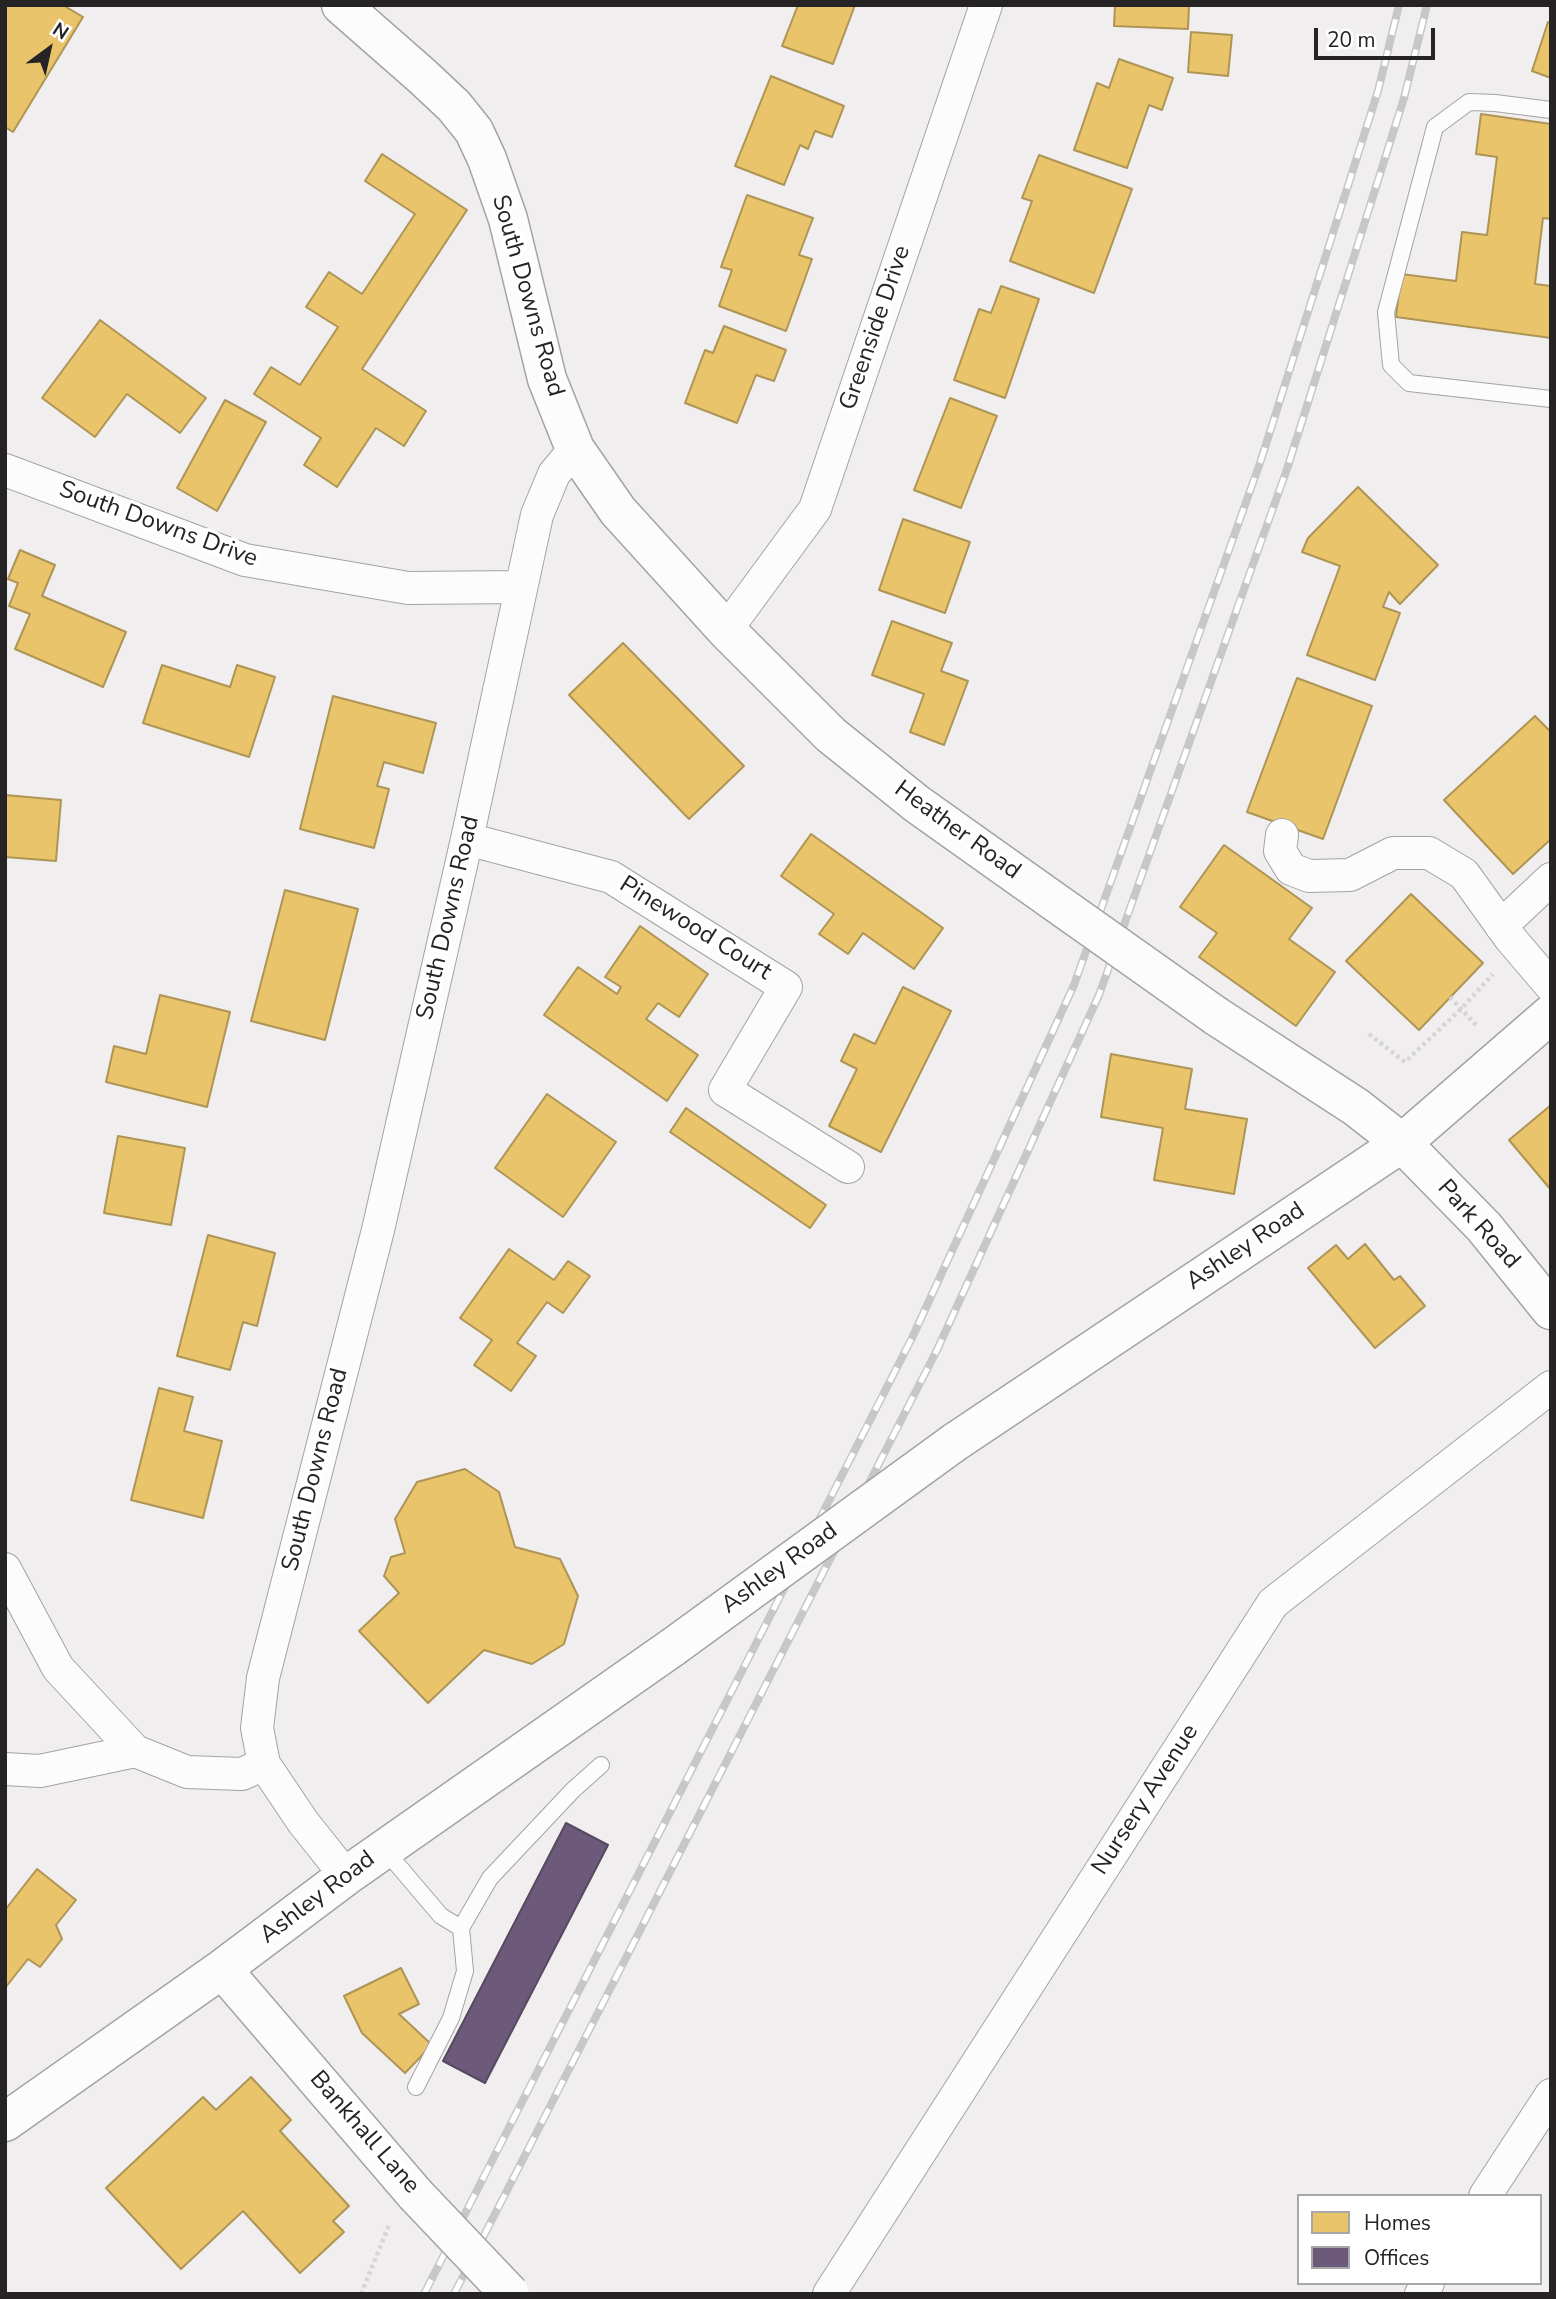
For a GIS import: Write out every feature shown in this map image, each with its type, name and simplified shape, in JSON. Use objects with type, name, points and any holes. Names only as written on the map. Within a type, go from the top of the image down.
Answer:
[{"type":"street","name":"South Downs Road","points":[[341,5],[454,106],[474,131],[509,219],[547,379],[575,449],[554,474],[537,515],[378,1230],[263,1678],[257,1728],[264,1764],[303,1822],[346,1875]]},
{"type":"street","name":"Greenside Drive","points":[[726,630],[815,509],[986,5]]},
{"type":"street","name":"Heather Road","points":[[575,449],[618,511],[726,630],[831,735],[917,804],[1216,1016],[1356,1107],[1402,1143]]},
{"type":"street","name":"South Downs Drive","points":[[5,470],[245,560],[408,588],[521,587]]},
{"type":"street","points":[[1282,835],[1280,851],[1291,869],[1309,876],[1350,875],[1393,853],[1429,853],[1464,874],[1509,937],[1551,986]]},
{"type":"street","name":"Pinewood Court","points":[[467,839],[611,877],[786,987],[725,1090],[848,1167]]},
{"type":"street","points":[[1509,937],[1551,879]]},
{"type":"street","name":"Ashley Road","points":[[5,2122],[222,1969],[346,1875],[673,1647],[955,1442],[1402,1143],[1551,1014]]},
{"type":"street","name":"Park Road","points":[[1402,1143],[1483,1227],[1551,1310]]},
{"type":"street","name":"Nursery Avenue","points":[[829,2294],[1273,1603],[1551,1387]]},
{"type":"street","points":[[5,1569],[58,1668],[135,1751],[187,1772],[242,1774],[264,1764]]},
{"type":"street","points":[[5,1769],[40,1771],[135,1751]]},
{"type":"street","name":"Bankhall Lane","points":[[222,1969],[413,2191],[510,2294]]},
{"type":"street","points":[[1486,2194],[1551,2095]]},
{"type":"lane","points":[[1551,110],[1469,102],[1435,127],[1386,312],[1391,365],[1409,383],[1551,399]]},
{"type":"lane","points":[[416,2087],[451,2018],[465,1971],[461,1928],[490,1878],[573,1790],[601,1765]]},
{"type":"lane","points":[[384,1849],[441,1916],[461,1928]]},
{"type":"path","points":[[1369,1034],[1405,1062],[1461,1009],[1509,937]]},
{"type":"path","points":[[361,2294],[392,2218],[413,2191]]},
{"type":"building: Homes","points":[[5,5],[63,5],[83,17],[13,132],[5,127]]},
{"type":"building: Homes","points":[[798,5],[855,5],[833,64],[782,46]]},
{"type":"building: Homes","points":[[1115,5],[1189,5],[1188,29],[1114,26]]},
{"type":"building: Homes","points":[[1548,22],[1551,23],[1551,78],[1532,71]]},
{"type":"building: Homes","points":[[1191,32],[1232,35],[1228,76],[1188,72]]},
{"type":"building: Homes","points":[[1119,59],[1173,78],[1162,110],[1149,105],[1127,168],[1074,150],[1097,83],[1109,88]]},
{"type":"building: Homes","points":[[771,76],[844,106],[832,137],[815,131],[808,149],[800,145],[784,185],[735,166]]},
{"type":"building: Homes","points":[[1481,114],[1551,124],[1551,219],[1543,218],[1535,284],[1551,286],[1551,338],[1396,317],[1401,274],[1456,281],[1462,232],[1487,235],[1497,157],[1476,154]]},
{"type":"building: Homes","points":[[382,154],[467,210],[362,369],[426,411],[404,446],[376,428],[337,487],[304,465],[321,438],[254,394],[271,367],[300,385],[338,327],[306,307],[329,272],[362,294],[415,214],[365,181]]},
{"type":"building: Homes","points":[[1039,155],[1132,189],[1094,293],[1010,261],[1032,201],[1022,198]]},
{"type":"building: Homes","points":[[747,195],[813,218],[799,255],[812,259],[786,331],[719,306],[732,270],[721,267]]},
{"type":"building: Homes","points":[[1001,286],[1039,299],[1005,398],[954,380],[979,309],[991,313]]},
{"type":"building: Homes","points":[[100,320],[206,398],[180,433],[127,394],[95,437],[42,398]]},
{"type":"building: Homes","points":[[724,326],[786,350],[774,381],[756,375],[737,423],[685,403],[705,350],[713,353]]},
{"type":"building: Homes","points":[[950,398],[997,416],[961,508],[914,490]]},
{"type":"building: Homes","points":[[225,400],[266,422],[217,511],[177,488]]},
{"type":"building: Homes","points":[[1358,487],[1438,565],[1400,604],[1389,592],[1383,607],[1400,613],[1375,680],[1307,655],[1340,566],[1302,552],[1308,538]]},
{"type":"building: Homes","points":[[903,519],[970,542],[945,613],[879,590]]},
{"type":"building: Homes","points":[[20,550],[55,565],[42,596],[126,632],[103,687],[15,649],[30,614],[9,606],[18,583],[8,579]]},
{"type":"building: Homes","points":[[892,621],[952,643],[941,671],[968,681],[944,745],[910,732],[924,694],[872,675]]},
{"type":"building: Homes","points":[[623,643],[744,766],[689,819],[569,695]]},
{"type":"building: Homes","points":[[162,665],[230,687],[237,665],[275,677],[249,757],[143,723]]},
{"type":"building: Homes","points":[[1297,678],[1372,706],[1323,839],[1247,812]]},
{"type":"building: Homes","points":[[333,696],[436,723],[423,773],[384,762],[377,786],[389,789],[374,848],[300,829]]},
{"type":"building: Homes","points":[[1535,716],[1551,732],[1551,839],[1513,874],[1444,800]]},
{"type":"building: Homes","points":[[5,795],[61,800],[56,861],[5,857]]},
{"type":"building: Homes","points":[[811,834],[943,928],[914,969],[863,933],[848,954],[819,934],[834,914],[781,876]]},
{"type":"building: Homes","points":[[1224,845],[1312,908],[1289,939],[1335,972],[1296,1026],[1199,957],[1217,933],[1180,907]]},
{"type":"building: Homes","points":[[285,890],[358,909],[325,1040],[251,1021]]},
{"type":"building: Homes","points":[[1411,894],[1483,963],[1419,1030],[1346,961]]},
{"type":"building: Homes","points":[[640,926],[708,974],[679,1017],[658,1003],[646,1019],[698,1055],[667,1101],[544,1015],[578,967],[617,994],[621,987],[605,977]]},
{"type":"building: Homes","points":[[903,987],[951,1011],[881,1152],[829,1126],[857,1069],[841,1061],[854,1034],[875,1044]]},
{"type":"building: Homes","points":[[160,995],[230,1012],[207,1107],[106,1082],[114,1046],[146,1054]]},
{"type":"building: Homes","points":[[1111,1054],[1192,1069],[1185,1109],[1247,1119],[1234,1194],[1154,1180],[1163,1128],[1101,1117]]},
{"type":"building: Homes","points":[[547,1094],[616,1142],[563,1217],[495,1168]]},
{"type":"building: Homes","points":[[1551,1105],[1551,1190],[1509,1140]]},
{"type":"building: Homes","points":[[686,1108],[826,1205],[810,1228],[670,1132]]},
{"type":"building: Homes","points":[[118,1136],[185,1148],[171,1225],[104,1213]]},
{"type":"building: Homes","points":[[208,1235],[275,1253],[257,1326],[243,1322],[230,1370],[177,1356]]},
{"type":"building: Homes","points":[[1365,1244],[1394,1280],[1400,1276],[1425,1306],[1375,1348],[1308,1268],[1336,1245],[1348,1259]]},
{"type":"building: Homes","points":[[509,1249],[554,1280],[568,1261],[590,1276],[563,1313],[547,1302],[517,1343],[536,1356],[511,1391],[474,1365],[492,1340],[460,1318]]},
{"type":"building: Homes","points":[[159,1388],[193,1397],[184,1431],[222,1441],[203,1518],[131,1500]]},
{"type":"building: Homes","points":[[465,1469],[499,1492],[515,1547],[560,1559],[578,1596],[564,1644],[532,1664],[484,1650],[428,1703],[359,1631],[399,1593],[384,1576],[391,1557],[405,1553],[395,1519],[417,1482]]},
{"type":"building: Homes","points":[[37,1869],[76,1900],[56,1925],[62,1939],[40,1967],[28,1959],[5,1988],[5,1910]]},
{"type":"building: Homes","points":[[401,1968],[419,2004],[399,2014],[432,2045],[405,2073],[362,2033],[344,1996]]},
{"type":"building: Homes","points":[[251,2077],[291,2120],[280,2131],[349,2206],[333,2221],[344,2232],[300,2273],[243,2211],[181,2269],[106,2188],[203,2097],[216,2110]]},
{"type":"building: Offices","points":[[566,1823],[608,1845],[485,2083],[443,2061]]},
{"type":"railway","points":[[424,2294],[912,1338],[1074,985],[1261,460],[1378,91],[1399,5]]},
{"type":"railway","points":[[454,2294],[937,1350],[1099,995],[1287,469],[1404,98],[1427,5]]}]
